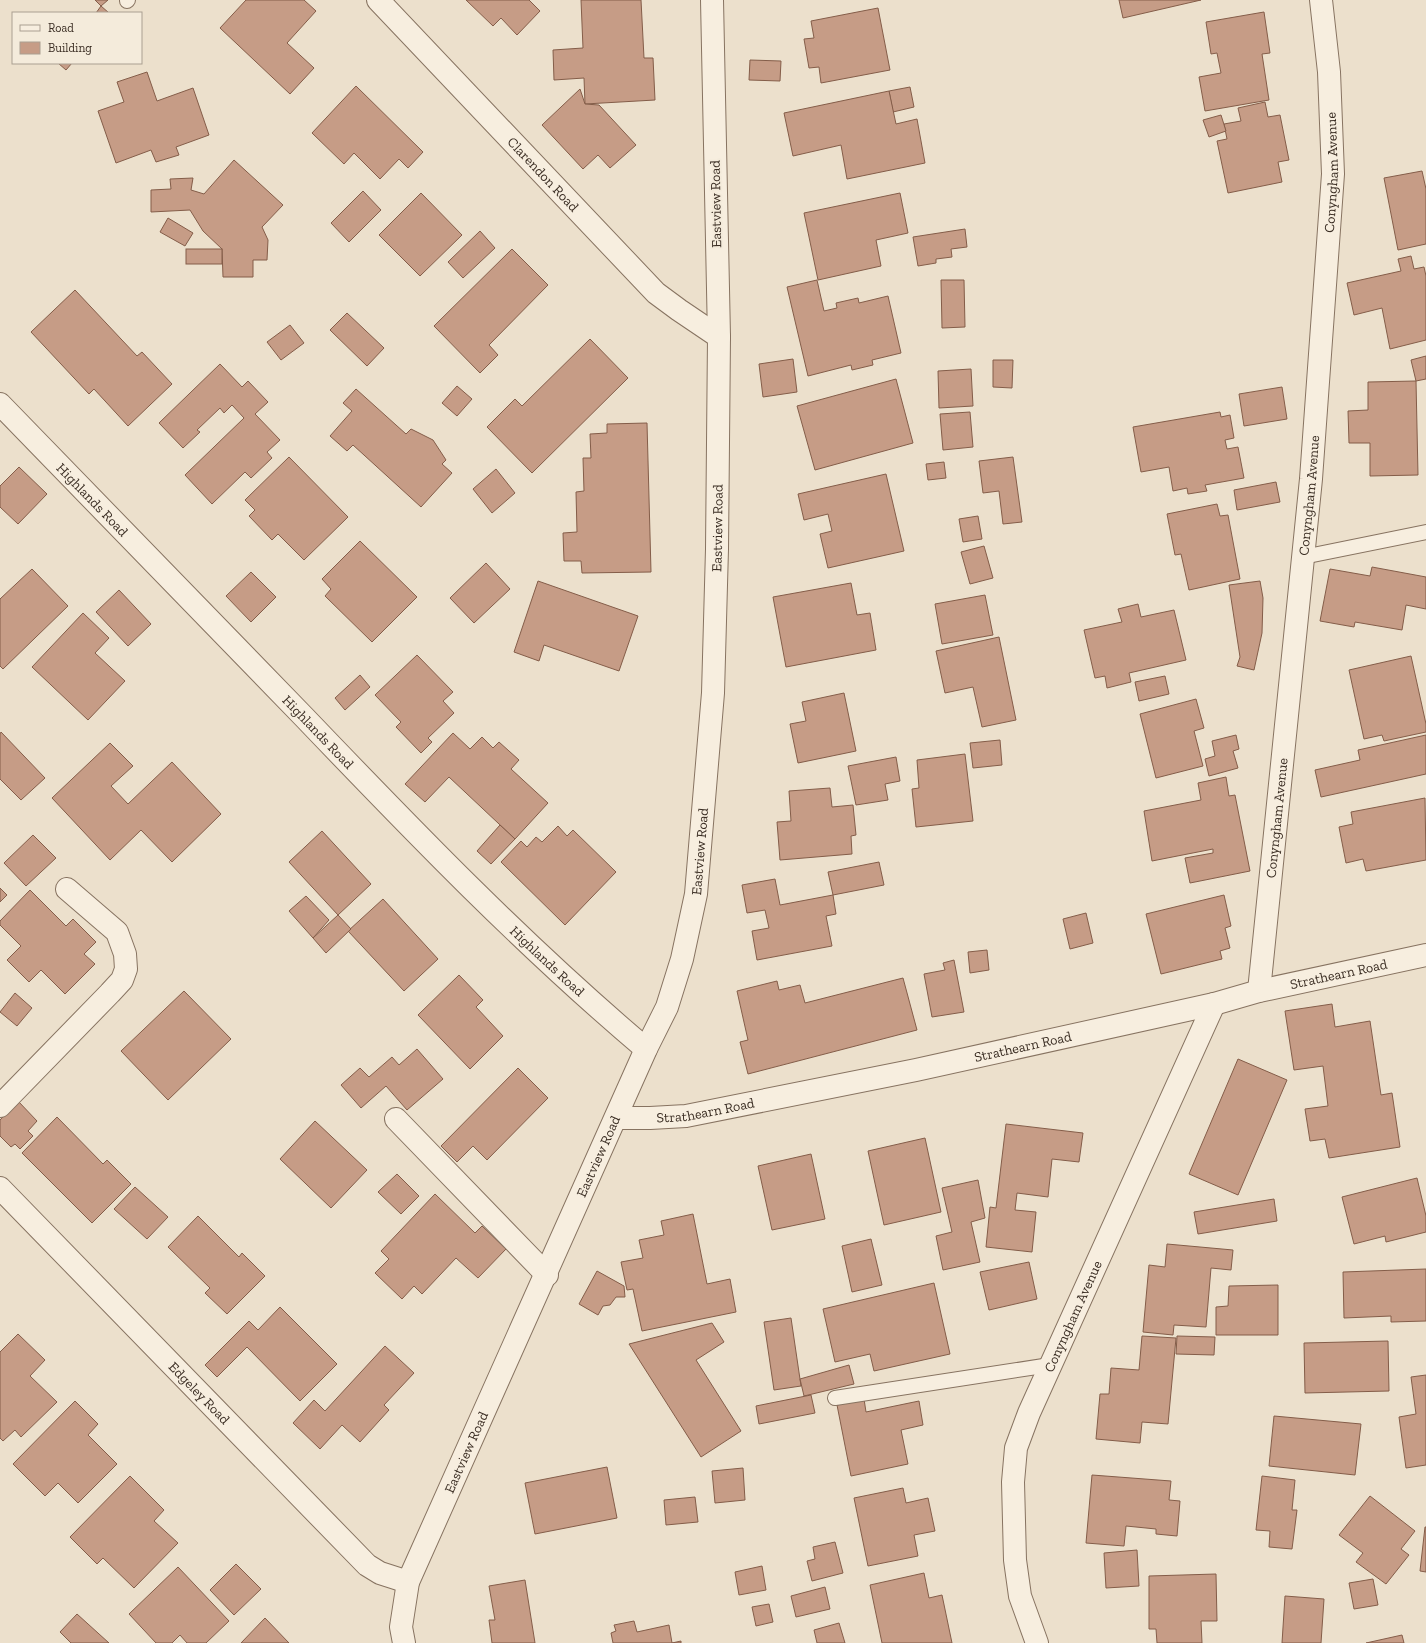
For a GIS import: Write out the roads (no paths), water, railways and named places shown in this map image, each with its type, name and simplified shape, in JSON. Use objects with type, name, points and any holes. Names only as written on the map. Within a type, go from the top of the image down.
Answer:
[{"type":"street","name":"Clarendon Road","points":[[378,0],[656,293],[719,337]]},
{"type":"street","name":"Eastview Road","points":[[404,1643],[401,1627],[408,1582],[617,1118],[646,1050],[667,1007],[682,959],[696,894],[713,693],[717,549],[719,337],[712,0]]},
{"type":"street","name":"Conyngham Avenue","points":[[1259,991],[1311,478],[1334,174],[1329,72],[1321,0]]},
{"type":"street","name":"Highlands Road","points":[[0,404],[390,806],[516,931],[600,1011],[646,1050]]},
{"type":"street","points":[[0,1106],[122,980],[126,969],[125,954],[117,932],[67,889]]},
{"type":"street","name":"Strathearn Road","points":[[617,1118],[686,1116],[916,1070],[1214,1004],[1259,991],[1426,955]]},
{"type":"street","name":"Conyngham Avenue","points":[[1037,1643],[1020,1596],[1015,1560],[1012,1482],[1016,1448],[1029,1413],[1050,1365],[1214,1004]]},
{"type":"street","points":[[396,1119],[546,1275]]},
{"type":"street","name":"Edgeley Road","points":[[0,1188],[367,1564],[380,1573],[408,1582]]},
{"type":"lane","points":[[1303,557],[1426,532]]},
{"type":"lane","points":[[835,1398],[1050,1365]]}]
